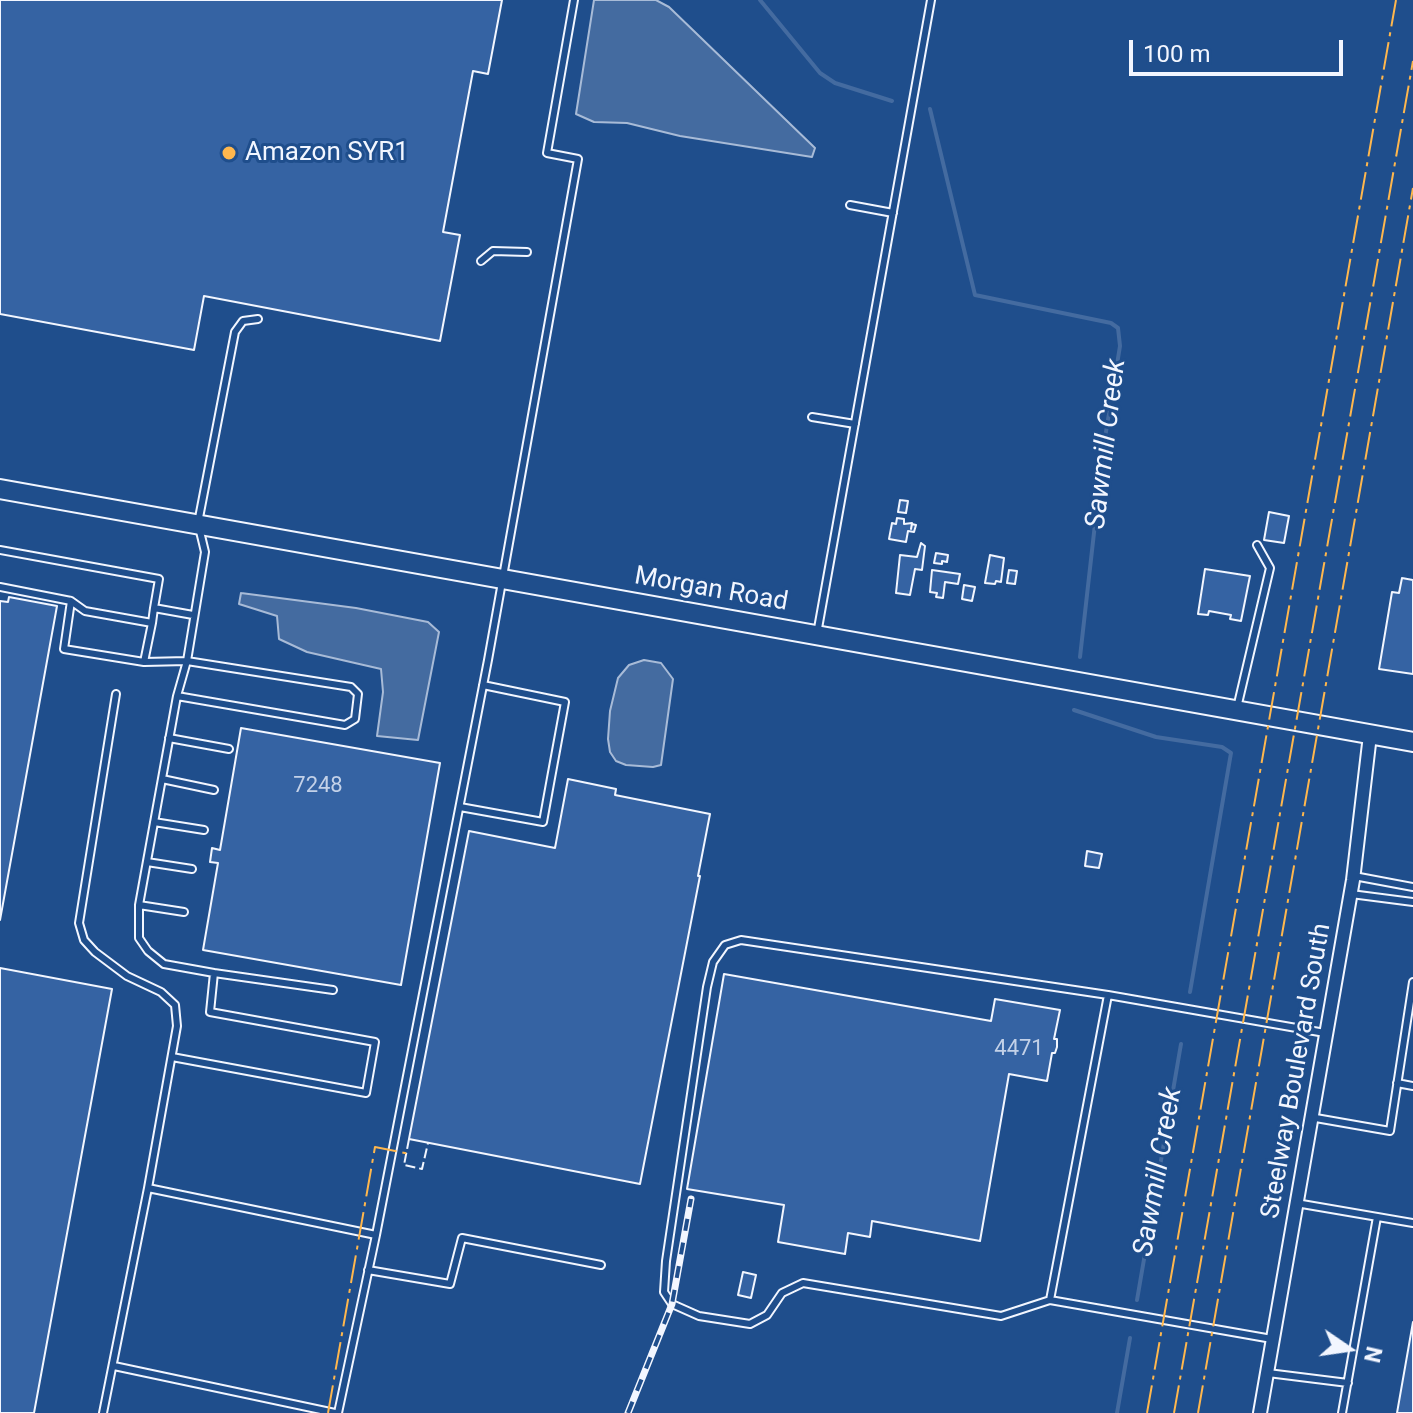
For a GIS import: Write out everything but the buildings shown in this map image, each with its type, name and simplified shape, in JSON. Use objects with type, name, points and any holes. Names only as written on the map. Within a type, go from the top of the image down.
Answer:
[{"type":"street","name":"Morgan Road","points":[[0,489],[1413,742]]},
{"type":"street","name":"Steelway Boulevard South","points":[[1260,1413],[1354,876],[1370,735]]},
{"type":"lane","points":[[114,1366],[336,1413],[376,1235],[460,807],[578,159],[547,153],[574,0]]},
{"type":"lane","points":[[817,636],[931,0]]},
{"type":"lane","points":[[850,205],[893,213]]},
{"type":"lane","points":[[481,261],[493,251],[527,252]]},
{"type":"lane","points":[[258,319],[243,321],[235,332],[198,523],[205,552],[139,905],[139,938],[148,951],[164,964],[333,990]]},
{"type":"lane","points":[[812,417],[855,424]]},
{"type":"lane","points":[[1237,712],[1270,568],[1257,545]]},
{"type":"lane","points":[[0,550],[159,579],[144,662]]},
{"type":"lane","points":[[0,587],[71,601],[85,611],[152,623]]},
{"type":"lane","points":[[71,601],[64,649],[144,662],[187,661],[351,687],[358,694],[355,719],[345,725],[177,696]]},
{"type":"lane","points":[[154,608],[193,615]]},
{"type":"lane","points":[[460,807],[543,822],[565,702],[483,685]]},
{"type":"lane","points":[[103,1413],[177,1026],[175,1005],[161,992],[127,976],[95,952],[84,940],[79,923],[116,694]]},
{"type":"lane","points":[[169,738],[229,749]]},
{"type":"lane","points":[[162,779],[214,790]]},
{"type":"lane","points":[[154,822],[204,830]]},
{"type":"lane","points":[[147,862],[192,869]]},
{"type":"lane","points":[[1354,876],[1413,887]]},
{"type":"lane","points":[[1351,894],[1413,902]]},
{"type":"lane","points":[[139,905],[184,912]]},
{"type":"lane","points":[[1273,1339],[1050,1300],[1001,1316],[803,1283],[782,1293],[767,1315],[750,1324],[699,1316],[672,1304],[664,1292],[666,1261],[707,987],[713,962],[725,945],[741,940],[1108,995],[1325,1033]]},
{"type":"lane","points":[[172,1057],[366,1093],[375,1042],[210,1012],[214,973]]},
{"type":"lane","points":[[1310,1117],[1390,1131],[1413,982]]},
{"type":"lane","points":[[1050,1300],[1108,995]]},
{"type":"lane","points":[[1397,1083],[1413,1086]]},
{"type":"lane","points":[[148,1188],[376,1235]]},
{"type":"lane","points":[[1296,1203],[1413,1223]]},
{"type":"lane","points":[[1342,1413],[1377,1217]]},
{"type":"lane","points":[[368,1270],[450,1284],[462,1238],[601,1265]]},
{"type":"lane","points":[[1267,1373],[1348,1383]]},
{"type":"water","points":[[594,0],[656,0],[669,7],[815,148],[812,157],[680,136],[627,123],[594,122],[576,114]]},
{"type":"water","points":[[241,593],[356,608],[428,622],[439,632],[418,740],[377,736],[383,692],[381,669],[307,652],[279,639],[277,616],[239,604]]},
{"type":"water","points":[[644,660],[661,663],[673,679],[661,765],[653,767],[616,761],[610,752],[608,739],[610,711],[618,678],[629,665]]},
{"type":"waterway","name":"Sawmill Creek","points":[[760,0],[820,73],[835,83],[892,101]]},
{"type":"waterway","name":"Sawmill Creek","points":[[930,109],[975,295],[1111,323],[1118,328],[1120,346],[1104,444],[1080,657]]},
{"type":"waterway","name":"Sawmill Creek","points":[[1074,710],[1156,737],[1222,747],[1231,753],[1190,992]]},
{"type":"waterway","name":"Sawmill Creek","points":[[1137,1300],[1181,1044]]},
{"type":"waterway","name":"Sawmill Creek","points":[[1117,1413],[1130,1338]]},
{"type":"railway","points":[[628,1413],[672,1304],[691,1199]]},
{"type":"fence","points":[[409,1139],[404,1165],[422,1169],[428,1143]]},
{"type":"power","points":[[1147,1413],[1396,0]]},
{"type":"power","points":[[1174,1413],[1413,61]]},
{"type":"power","points":[[1198,1413],[1413,188]]},
{"type":"power","points":[[328,1413],[375,1147],[410,1154]]},
{"type":"place","name":"Amazon SYR1","points":[[229,153]]}]
